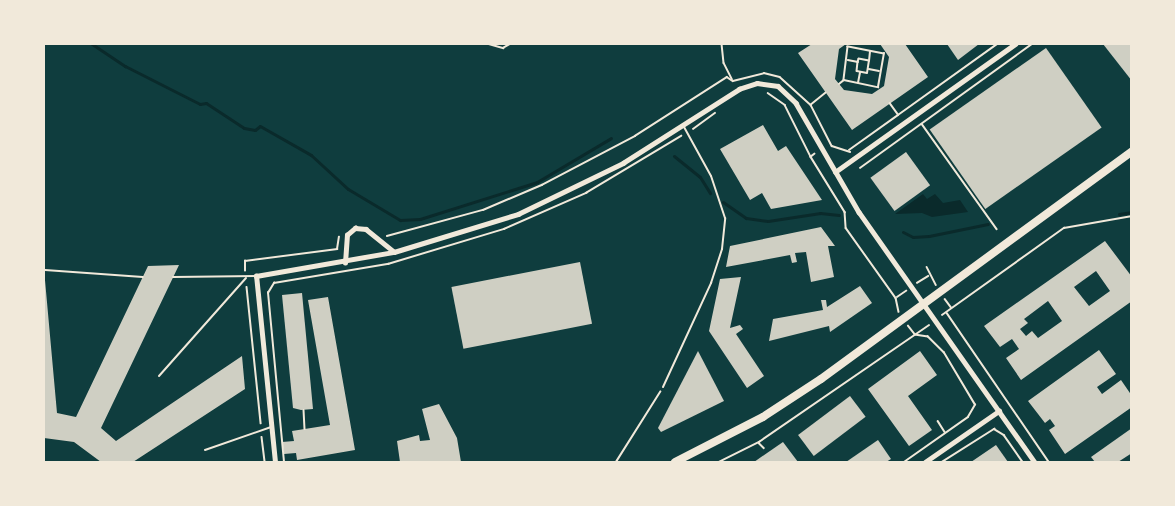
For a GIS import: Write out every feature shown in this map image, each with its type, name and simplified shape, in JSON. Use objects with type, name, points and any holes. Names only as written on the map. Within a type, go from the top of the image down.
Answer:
[{"type":"main road","points":[[675,462],[763,417],[924,304],[1131,151]]},
{"type":"street","points":[[835,172],[1015,44]]},
{"type":"street","points":[[275,462],[256,276],[345,263],[394,252],[518,214],[623,163],[739,88],[758,83],[778,87],[795,103],[835,172],[935,321],[1035,462]]},
{"type":"street","points":[[345,263],[347,235],[355,228],[366,229],[394,252]]},
{"type":"street","points":[[925,462],[999,411]]},
{"type":"lane","points":[[663,387],[711,283],[722,249],[725,218],[717,194],[682,125]]},
{"type":"lane","points":[[45,270],[143,277]]},
{"type":"lane","points":[[173,277],[246,278],[256,276]]},
{"type":"lane","points":[[159,376],[246,278]]},
{"type":"lane","points":[[205,450],[271,427]]},
{"type":"path","points":[[489,44],[503,48],[510,44]]},
{"type":"path","points":[[722,44],[724,63],[739,88]]},
{"type":"path","points":[[733,81],[757,73],[771,74],[793,86],[811,105],[831,144],[837,150],[848,151],[997,44]]},
{"type":"path","points":[[860,168],[1032,44]]},
{"type":"path","points":[[839,84],[844,80],[848,47],[885,53],[879,88],[844,80]]},
{"type":"path","points":[[860,72],[867,73],[870,51]]},
{"type":"path","points":[[847,60],[869,61]]},
{"type":"path","points":[[858,62],[857,71],[860,72],[858,83]]},
{"type":"path","points":[[868,69],[881,72]]},
{"type":"path","points":[[380,232],[395,236],[512,198],[580,167],[665,119],[727,77],[733,81]]},
{"type":"path","points":[[761,92],[785,105],[811,157],[845,212],[846,228],[896,298],[894,306],[903,319],[915,335],[934,342],[975,399],[971,414],[904,462]]},
{"type":"path","points":[[811,105],[826,93]]},
{"type":"path","points":[[890,104],[898,115]]},
{"type":"path","points":[[284,462],[268,293],[274,283],[388,264],[504,229],[586,193],[716,112]]},
{"type":"path","points":[[921,124],[997,229]]},
{"type":"path","points":[[811,157],[831,144]]},
{"type":"path","points":[[848,151],[854,160]]},
{"type":"path","points":[[719,462],[759,442],[935,321],[1064,228],[1131,216]]},
{"type":"path","points":[[265,462],[244,261],[337,249],[340,232]]},
{"type":"path","points":[[927,267],[928,275]]},
{"type":"path","points":[[952,308],[948,318],[1049,462]]},
{"type":"path","points":[[616,462],[663,387]]},
{"type":"path","points":[[304,410],[305,429]]},
{"type":"path","points":[[938,421],[945,433]]},
{"type":"path","points":[[942,462],[994,429],[1004,435],[1023,462]]},
{"type":"path","points":[[759,442],[764,448]]},
{"type":"water","points":[[923,194],[927,199],[935,194],[943,203],[960,200],[968,212],[932,217],[922,213],[895,214]]},
{"type":"building","points":[[812,44],[846,44],[839,49],[835,79],[844,90],[872,94],[884,86],[889,57],[880,44],[905,44],[928,77],[852,130],[798,53]]},
{"type":"building","points":[[947,44],[979,44],[958,60]]},
{"type":"building","points":[[1103,44],[1132,44],[1132,81]]},
{"type":"building","points":[[1046,48],[1102,127],[985,209],[930,129]]},
{"type":"building","points":[[763,125],[778,151],[786,146],[822,200],[771,209],[762,193],[750,200],[720,149]]},
{"type":"building","points":[[906,152],[930,185],[895,211],[870,178]]},
{"type":"building","points":[[821,227],[835,246],[828,246],[834,277],[811,282],[806,252],[795,253],[797,262],[792,263],[790,255],[726,267],[730,246]]},
{"type":"building","points":[[1105,241],[1132,277],[1132,301],[1021,380],[1006,358],[1019,349],[1012,339],[1000,347],[984,326]],"holes":[[[1096,271],[1110,291],[1089,306],[1074,287]],[[1048,301],[1062,321],[1038,338],[1032,331],[1026,336],[1020,329],[1028,323],[1024,319]]]},
{"type":"building","points":[[580,262],[592,324],[463,349],[451,287]]},
{"type":"building","points":[[179,265],[101,428],[116,441],[242,356],[245,389],[133,462],[101,462],[74,442],[44,438],[44,269],[57,413],[76,417],[148,266]]},
{"type":"building","points":[[741,277],[730,328],[740,325],[743,329],[736,334],[764,376],[747,388],[709,331],[720,279]]},
{"type":"building","points":[[860,286],[872,303],[830,332],[829,326],[769,341],[773,319],[823,310],[821,300],[826,300],[827,307]]},
{"type":"building","points":[[302,293],[313,409],[301,410],[293,408],[282,295]]},
{"type":"building","points":[[328,297],[355,450],[297,460],[296,453],[284,454],[282,442],[294,441],[292,431],[330,425],[308,300]]},
{"type":"building","points":[[1099,350],[1116,374],[1097,387],[1102,394],[1121,380],[1132,396],[1132,407],[1065,454],[1049,430],[1055,426],[1050,419],[1045,423],[1028,401]]},
{"type":"building","points":[[698,351],[724,401],[661,432],[658,428]]},
{"type":"building","points":[[920,351],[937,375],[908,396],[932,430],[909,446],[868,389]]},
{"type":"building","points":[[850,396],[866,417],[814,456],[798,435]]},
{"type":"building","points":[[439,404],[457,438],[461,462],[400,462],[397,441],[419,435],[420,441],[430,440],[422,409]]},
{"type":"building","points":[[1132,428],[1132,453],[1118,462],[1095,462],[1091,457]]},
{"type":"building","points":[[878,440],[891,459],[886,462],[846,462]]},
{"type":"building","points":[[783,442],[798,462],[754,462]]},
{"type":"building","points":[[996,445],[1008,462],[971,462]]},
{"type":"waterway","points":[[92,44],[125,66],[200,104],[206,103],[244,128],[255,130],[260,126],[311,155],[348,189],[400,220],[420,219],[537,182],[611,138]]},
{"type":"waterway","points":[[674,156],[700,177],[710,193]]},
{"type":"waterway","points":[[723,202],[746,218],[768,221],[820,213],[839,215]]},
{"type":"waterway","points":[[1119,214],[1132,212]]},
{"type":"waterway","points":[[903,232],[913,237],[929,236],[988,224]]}]
